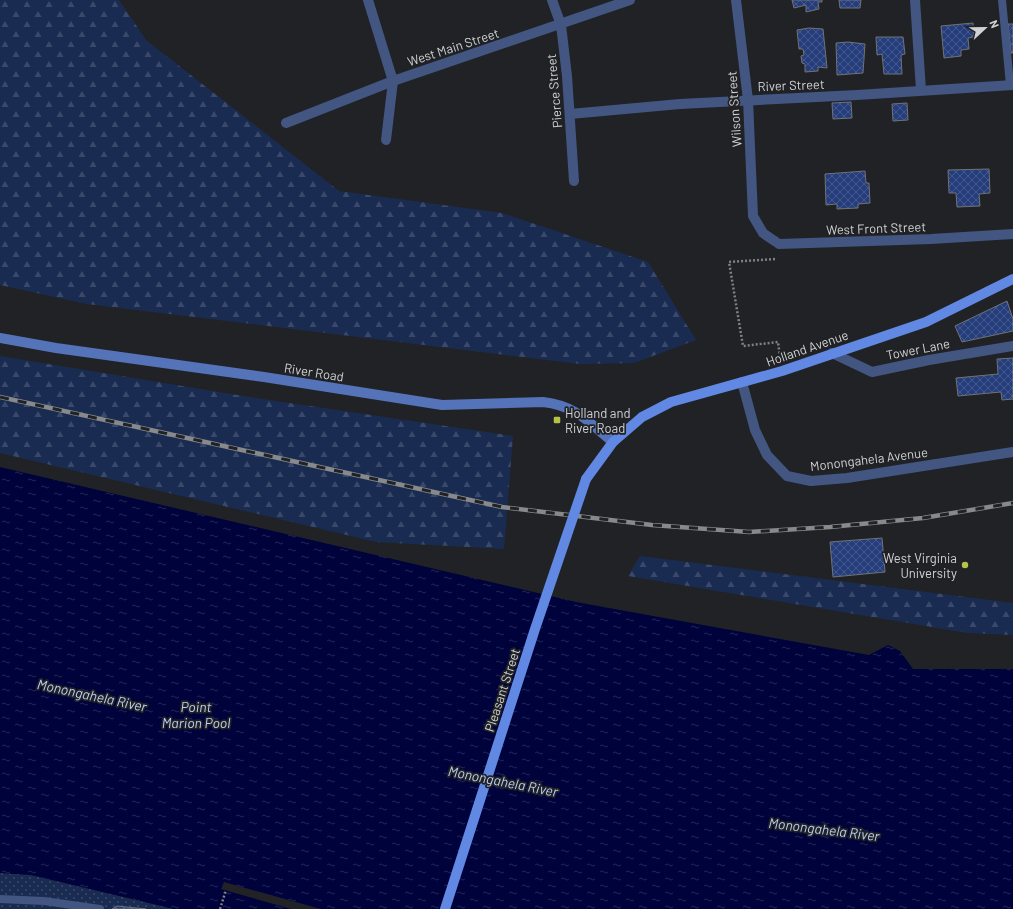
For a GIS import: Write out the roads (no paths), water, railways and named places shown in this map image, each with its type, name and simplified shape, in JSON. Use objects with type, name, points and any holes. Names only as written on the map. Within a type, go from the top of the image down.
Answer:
[{"type":"main road","name":"Holland Avenue","points":[[613,442],[642,417],[671,402],[782,371],[926,322],[1013,279]]},
{"type":"main road","name":"Pleasant Street","points":[[445,909],[535,629],[586,479],[613,442]]},
{"type":"street","points":[[368,0],[393,81],[386,140]]},
{"type":"street","name":"Pierce Street","points":[[552,0],[561,25],[570,114],[574,181]]},
{"type":"street","name":"West Main Street","points":[[286,123],[393,81],[561,25],[630,0]]},
{"type":"street","name":"Wilson Street","points":[[736,0],[748,100],[753,216],[763,233],[779,244]]},
{"type":"street","points":[[915,0],[921,90]]},
{"type":"street","name":"River Street","points":[[570,114],[680,104],[1012,85]]},
{"type":"street","name":"West Front Street","points":[[779,244],[931,239],[1013,234]]},
{"type":"street","name":"River Road","points":[[0,338],[56,348],[264,377],[442,405],[537,402],[558,404],[573,409],[613,442]]},
{"type":"street","name":"Tower Lane","points":[[832,353],[872,372],[929,360],[1013,346]]},
{"type":"street","name":"Monongahela Avenue","points":[[742,382],[755,430],[767,455],[787,476],[811,481],[847,478],[1013,452]]},
{"type":"lane","points":[[1002,0],[1012,85]]},
{"type":"lane","points":[[0,899],[44,901],[100,909]]},
{"type":"water","name":"Point Marion Pool","points":[[0,467],[576,602],[869,655],[888,645],[900,651],[913,669],[1013,669],[1013,909],[174,909],[31,875],[0,873]]},
{"type":"railway","points":[[0,397],[502,507],[652,525],[749,532],[830,527],[923,518],[1013,503]]},
{"type":"place","name":"Holland and River Road","points":[[557,420]]},
{"type":"place","name":"West Virginia University","points":[[965,565]]},
{"type":"water label","name":"Monongahela River","points":[[92,695]]},
{"type":"water label","name":"Monongahela River","points":[[503,781]]},
{"type":"water label","name":"Monongahela River","points":[[824,829]]}]
